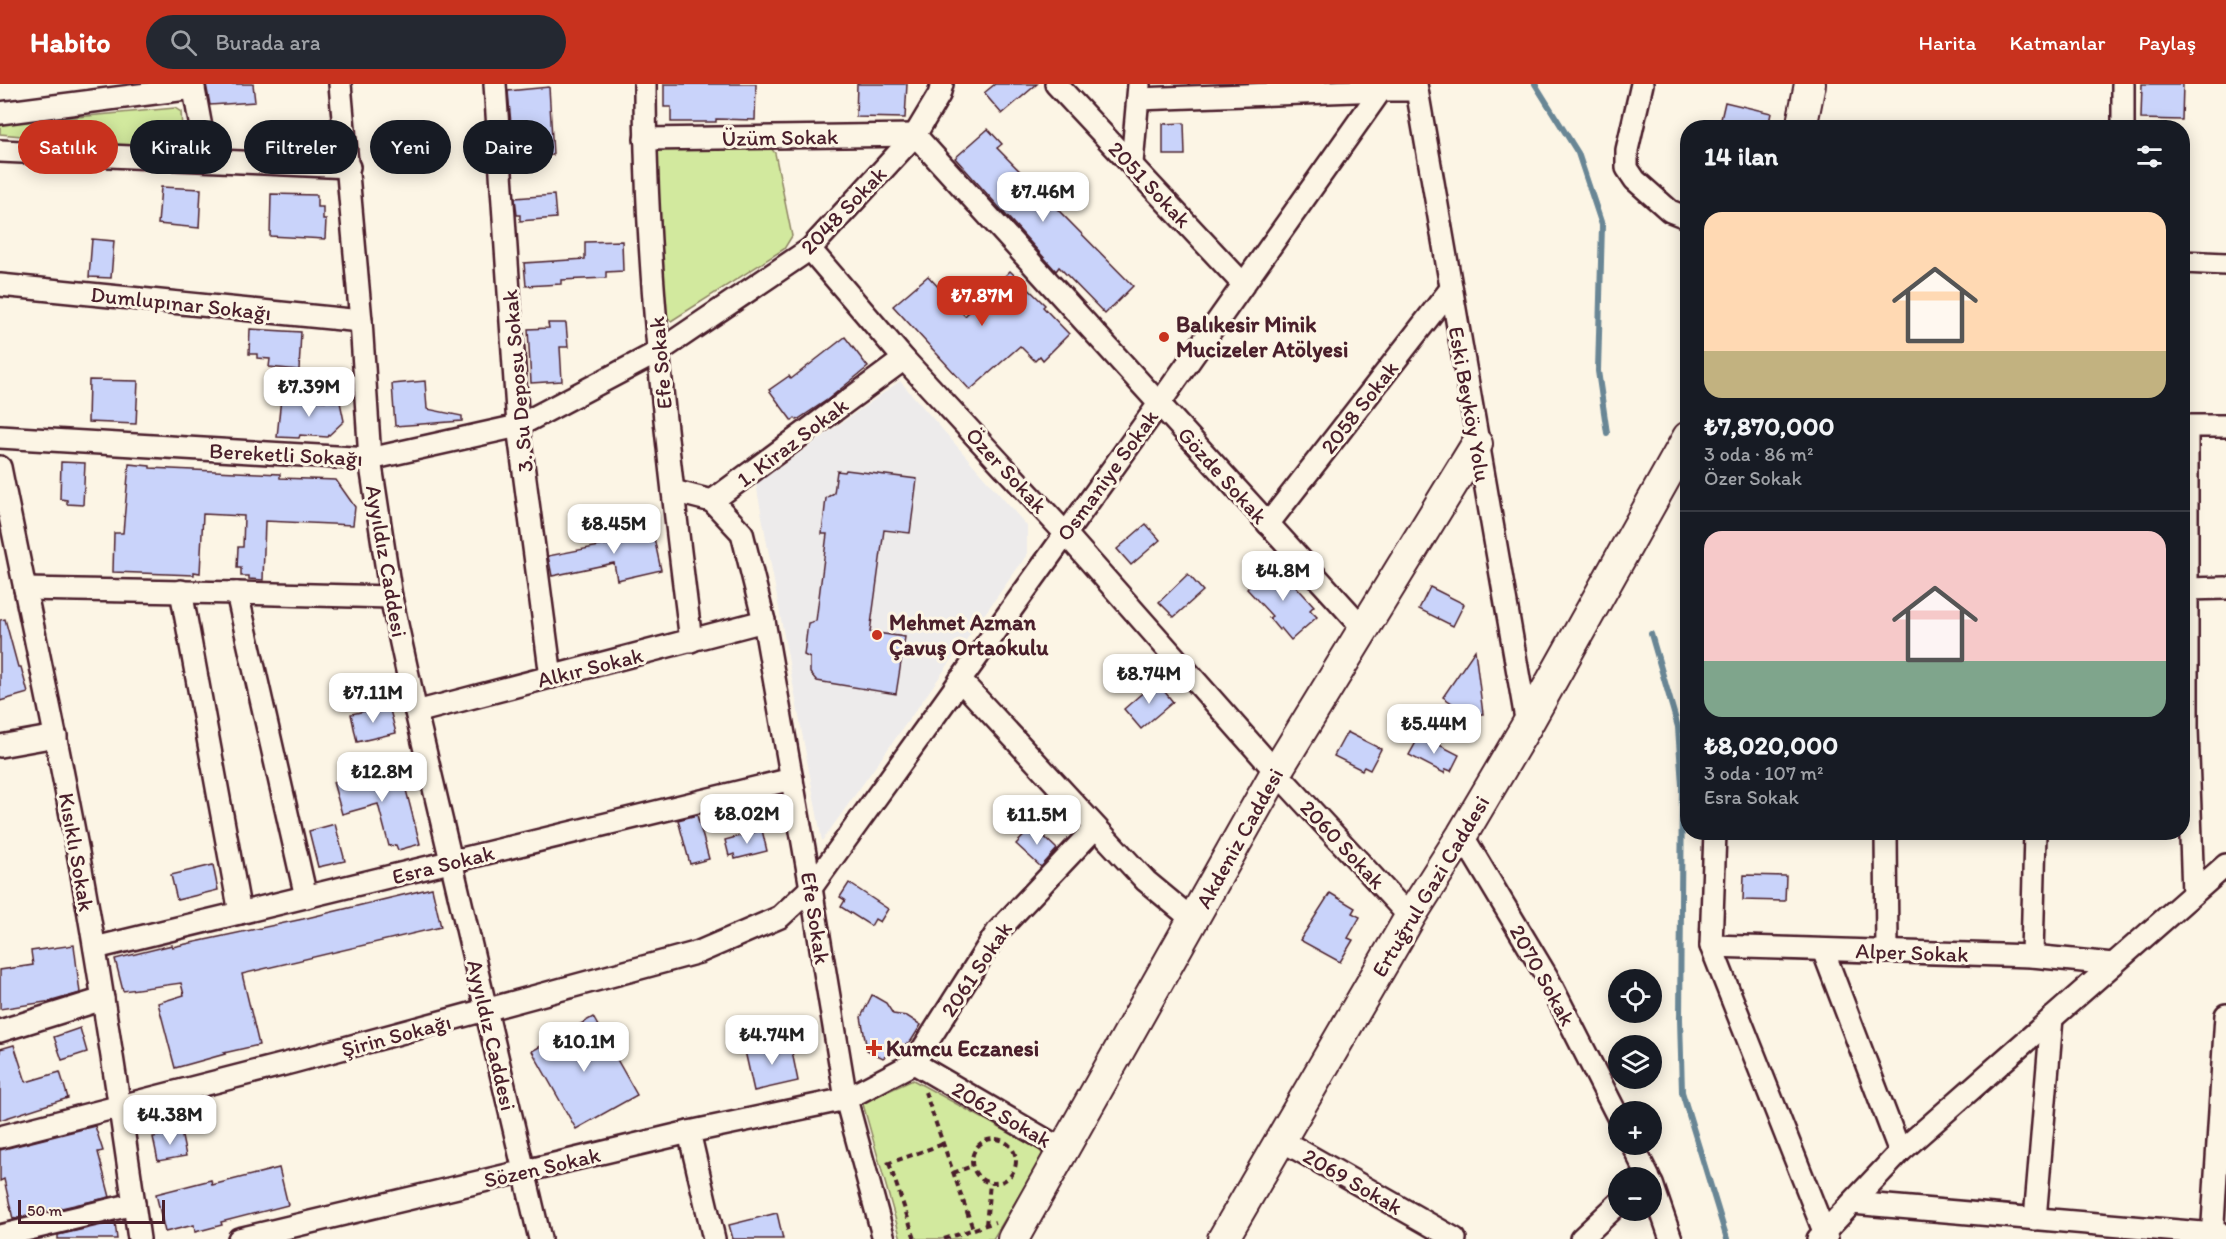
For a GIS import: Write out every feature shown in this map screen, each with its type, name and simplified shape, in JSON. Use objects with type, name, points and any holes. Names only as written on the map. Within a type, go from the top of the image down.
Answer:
[{"type":"main road","points":[[1803,120],[1810,84]]},
{"type":"main road","name":"Akdeniz Caddesi","points":[[1009,1229],[1063,1150],[1276,772],[1477,444]]},
{"type":"main road","name":"Ertuğrul Gazi Caddesi","points":[[1223,1239],[1410,917],[1527,725],[1680,451]]},
{"type":"street","name":"Ayyıldız Caddesi","points":[[340,84],[344,120]]},
{"type":"street","name":"3. Su Deposu Sokak","points":[[495,84],[518,426],[551,677]]},
{"type":"street","name":"Efe Sokak","points":[[645,84],[645,139],[658,352],[691,641]]},
{"type":"street","name":"2048 Sokak","points":[[658,352],[810,249],[915,135],[939,94],[942,84]]},
{"type":"street","name":"2051 Sokak","points":[[1056,84],[1243,284]]},
{"type":"street","points":[[1642,84],[1627,150],[1627,168],[1635,180],[1670,211],[1680,215]]},
{"type":"street","points":[[0,113],[193,86],[199,120]]},
{"type":"street","points":[[2117,86],[2121,120]]},
{"type":"street","points":[[1132,163],[1139,91],[1381,90],[1416,87]]},
{"type":"street","name":"Eski Beyköy Yolu","points":[[1416,87],[1527,725]]},
{"type":"street","name":"Osmaniye Sokak","points":[[811,888],[1159,404],[1381,90]]},
{"type":"street","name":"Üzüm Sokak","points":[[645,139],[915,135]]},
{"type":"street","name":"Gözde Sokak","points":[[915,135],[1363,628]]},
{"type":"street","points":[[0,151],[130,157]]},
{"type":"street","name":"Ayyıldız Caddesi","points":[[350,174],[370,459],[390,597],[540,1239]]},
{"type":"street","name":"Özer Sokak","points":[[810,249],[904,359],[1065,533],[1276,772]]},
{"type":"street","points":[[2190,262],[2226,264]]},
{"type":"street","name":"Dumlupınar Sokağı","points":[[0,285],[361,321]]},
{"type":"street","name":"2058 Sokak","points":[[1268,524],[1450,290]]},
{"type":"street","name":"Bereketli Sokağı","points":[[0,437],[370,459],[518,426],[658,352]]},
{"type":"street","name":"1. Kiraz Sokak","points":[[673,491],[712,501],[904,359]]},
{"type":"street","points":[[2190,426],[2226,426]]},
{"type":"street","name":"Kısıklı Sokak","points":[[0,467],[56,736],[103,999],[139,1239]]},
{"type":"street","name":"Efe Sokak","points":[[712,501],[742,533],[764,621],[846,1099],[884,1239]]},
{"type":"street","points":[[2190,589],[2226,588]]},
{"type":"street","points":[[25,589],[390,597]]},
{"type":"street","points":[[181,591],[240,913]]},
{"type":"street","points":[[237,593],[306,897]]},
{"type":"street","name":"Alkır Sokak","points":[[416,712],[764,621]]},
{"type":"street","points":[[960,681],[1146,881],[1193,920]]},
{"type":"street","points":[[0,746],[56,736]]},
{"type":"street","name":"2060 Sokak","points":[[1276,772],[1410,917]]},
{"type":"street","name":"Esra Sokak","points":[[94,948],[792,779]]},
{"type":"street","name":"2061 Sokak","points":[[914,1063],[998,932],[1095,828]]},
{"type":"street","points":[[2190,832],[2193,893]]},
{"type":"street","name":"2070 Sokak","points":[[1462,835],[1547,977],[1610,1101]]},
{"type":"street","points":[[1714,840],[1711,946],[1823,1237],[1851,1203],[1900,1152],[2226,865]]},
{"type":"street","points":[[1886,840],[1887,952]]},
{"type":"street","points":[[2032,956],[2035,840]]},
{"type":"street","name":"Şirin Sokağı","points":[[0,1137],[486,1011],[699,952],[780,917],[811,888]]},
{"type":"street","name":"Alper Sokak","points":[[1711,946],[2032,956],[2113,964]]},
{"type":"street","points":[[1823,950],[1900,1152]]},
{"type":"street","points":[[0,1031],[103,999]]},
{"type":"street","points":[[1851,1203],[2217,1236],[2226,1015]]},
{"type":"street","points":[[2035,1219],[2052,1018]]},
{"type":"street","points":[[846,1099],[914,1063]]},
{"type":"street","name":"2062 Sokak","points":[[914,1063],[1063,1150]]},
{"type":"street","name":"Sözen Sokak","points":[[238,1239],[309,1231],[524,1171],[688,1132],[846,1099]]},
{"type":"street","points":[[688,1132],[714,1239]]},
{"type":"street","name":"2069 Sokak","points":[[1281,1140],[1455,1239]]},
{"type":"street","points":[[0,1236],[134,1204]]},
{"type":"street","points":[[1581,1239],[1608,1213]]},
{"type":"street","points":[[1662,1214],[1671,1239]]},
{"type":"path","points":[[923,1085],[973,1229]]},
{"type":"path","points":[[995,1138],[1008,1144],[1016,1156],[1014,1170],[1004,1180],[990,1183],[977,1176],[972,1166],[972,1155],[981,1143],[995,1138]]},
{"type":"path","points":[[880,1166],[943,1144]]},
{"type":"path","points":[[889,1163],[915,1239]]},
{"type":"path","points":[[953,1173],[972,1166]]},
{"type":"path","points":[[986,1225],[990,1183]]},
{"type":"path","points":[[944,1239],[986,1225],[1009,1229]]},
{"type":"shaded area","name":"Mehmet Azman Çavuş Ortaokulu","points":[[900,381],[1027,526],[1027,555],[822,841],[756,484]]},
{"type":"green space","points":[[175,108],[181,112],[181,120],[130,120],[130,146],[118,145],[118,120],[44,120]]},
{"type":"green space","points":[[18,122],[18,136],[0,134],[0,124]]},
{"type":"green space","points":[[662,146],[769,146],[775,153],[792,236],[784,249],[671,321],[665,316],[655,151]]},
{"type":"green space","points":[[913,1080],[1040,1150],[1043,1156],[993,1239],[901,1239],[863,1104]]},
{"type":"building","points":[[206,84],[253,84],[255,102],[210,105]]},
{"type":"building","points":[[664,84],[756,84],[755,120],[716,119],[716,122],[671,122],[671,107],[664,107]]},
{"type":"building","points":[[857,84],[907,84],[905,118],[856,117]]},
{"type":"building","points":[[995,84],[1037,84],[1002,114],[984,93]]},
{"type":"building","points":[[2142,84],[2183,84],[2182,120],[2141,119]]},
{"type":"building","points":[[549,87],[551,120],[511,120],[508,91]]},
{"type":"building","points":[[1725,102],[1771,113],[1770,120],[1721,120]]},
{"type":"building","points":[[1184,123],[1185,155],[1163,155],[1163,124]]},
{"type":"building","points":[[988,129],[1002,144],[997,148],[1133,286],[1105,314],[1059,267],[1056,271],[955,158]]},
{"type":"building","points":[[161,187],[201,189],[199,228],[158,224]]},
{"type":"building","points":[[271,194],[317,195],[317,207],[323,207],[323,220],[326,220],[325,239],[270,236]]},
{"type":"building","points":[[554,195],[556,218],[520,221],[515,198]]},
{"type":"building","points":[[92,239],[114,241],[111,278],[89,277]]},
{"type":"building","points":[[622,241],[623,271],[606,272],[606,278],[561,280],[561,284],[526,286],[524,263],[585,259],[585,242]]},
{"type":"building","points":[[1010,271],[1045,305],[1043,307],[1069,334],[1043,360],[1040,356],[1035,361],[1020,346],[970,390],[893,306],[928,276],[965,316]]},
{"type":"building","points":[[548,323],[566,323],[568,347],[560,347],[562,381],[531,383],[528,329],[549,328]]},
{"type":"building","points":[[250,329],[301,332],[299,370],[269,367],[270,359],[257,358],[257,354],[249,354]]},
{"type":"building","points":[[845,337],[868,367],[827,400],[792,421],[769,390],[789,376],[791,379]]},
{"type":"building","points":[[89,380],[138,381],[136,424],[88,422]]},
{"type":"building","points":[[425,381],[427,409],[462,416],[462,421],[395,426],[392,384]]},
{"type":"building","points":[[281,398],[340,402],[344,421],[327,437],[300,435],[299,438],[277,437]]},
{"type":"building","points":[[61,462],[85,463],[83,505],[67,504],[67,500],[60,499]]},
{"type":"building","points":[[129,464],[150,466],[150,468],[280,474],[280,478],[336,480],[355,507],[353,525],[265,521],[263,580],[249,579],[249,576],[241,576],[241,568],[237,568],[238,547],[243,547],[244,516],[203,514],[200,573],[194,572],[194,575],[113,572],[114,533],[123,533]]},
{"type":"building","points":[[846,470],[917,479],[910,533],[884,530],[870,632],[905,637],[896,694],[817,681],[810,673],[810,658],[804,655],[808,623],[816,621],[827,534],[822,534],[826,498],[834,493],[837,471],[845,472]]},
{"type":"building","points":[[651,524],[661,570],[617,580],[614,563],[552,576],[548,556],[610,544],[607,533]]},
{"type":"building","points":[[1146,524],[1160,540],[1131,565],[1117,549]]},
{"type":"building","points":[[1271,565],[1278,572],[1281,570],[1314,606],[1310,610],[1317,617],[1291,640],[1281,628],[1279,630],[1269,618],[1272,616],[1247,589]]},
{"type":"building","points":[[1188,574],[1203,591],[1174,617],[1159,602]]},
{"type":"building","points":[[1430,587],[1464,604],[1453,626],[1419,609]]},
{"type":"building","points":[[5,619],[18,667],[21,667],[28,693],[0,701],[0,620]]},
{"type":"building","points":[[1475,650],[1483,714],[1480,714],[1477,720],[1443,697]]},
{"type":"building","points":[[1156,681],[1173,702],[1141,729],[1124,709]]},
{"type":"building","points":[[389,706],[396,733],[357,742],[351,714]]},
{"type":"building","points":[[1347,732],[1381,749],[1370,770],[1364,767],[1362,770],[1334,756]]},
{"type":"building","points":[[1420,735],[1459,755],[1451,771],[1446,769],[1444,773],[1409,755]]},
{"type":"building","points":[[404,767],[409,789],[406,790],[420,844],[398,850],[396,845],[389,846],[378,804],[342,814],[333,782]]},
{"type":"building","points":[[697,815],[709,859],[690,864],[678,820]]},
{"type":"building","points":[[335,824],[345,861],[318,867],[309,831]]},
{"type":"building","points":[[1033,826],[1057,849],[1041,867],[1016,844]]},
{"type":"building","points":[[762,830],[767,851],[735,859],[734,854],[729,856],[725,840]]},
{"type":"building","points":[[213,865],[218,890],[177,900],[171,875]]},
{"type":"building","points":[[1744,875],[1786,876],[1785,901],[1743,900]]},
{"type":"building","points":[[849,883],[888,909],[880,922],[875,919],[871,926],[841,907],[845,900],[840,897]]},
{"type":"building","points":[[432,888],[441,927],[242,974],[259,1045],[175,1068],[158,1003],[184,995],[181,983],[123,991],[115,959],[172,945],[172,947],[303,919]]},
{"type":"building","points":[[1330,893],[1355,908],[1352,913],[1360,917],[1348,938],[1353,940],[1340,962],[1300,940]]},
{"type":"building","points":[[74,945],[80,993],[52,1001],[0,1009],[0,970],[33,965],[31,951]]},
{"type":"building","points":[[872,995],[886,1003],[893,1014],[907,1016],[921,1025],[911,1041],[883,1058],[867,1050],[861,1017]]},
{"type":"building","points":[[593,1017],[637,1095],[576,1129],[532,1051]]},
{"type":"building","points":[[80,1028],[87,1052],[62,1060],[54,1037]]},
{"type":"building","points":[[790,1042],[798,1081],[754,1091],[745,1051]]},
{"type":"building","points":[[14,1045],[26,1082],[60,1072],[68,1098],[0,1120],[0,1049]]},
{"type":"building","points":[[95,1126],[103,1151],[98,1152],[110,1197],[13,1219],[4,1179],[0,1181],[0,1150]]},
{"type":"building","points":[[181,1132],[186,1156],[158,1161],[153,1137]]},
{"type":"building","points":[[279,1168],[288,1205],[221,1222],[222,1225],[195,1232],[194,1225],[165,1232],[156,1194],[211,1180],[212,1185]]},
{"type":"building","points":[[777,1213],[783,1239],[733,1239],[729,1225]]},
{"type":"building","points":[[115,1222],[117,1239],[58,1239],[58,1235]]},
{"type":"waterway","points":[[1535,84],[1578,153],[1602,225],[1598,371],[1607,433]]},
{"type":"waterway","points":[[1651,634],[1678,727],[1680,756]]},
{"type":"waterway","points":[[1682,840],[1680,1019],[1682,1092],[1727,1239]]},
{"type":"place","name":"Balıkesir Minik Mucizeler Atölyesi","points":[[1164,337]]},
{"type":"place","name":"Mehmet Azman Çavuş Ortaokulu","points":[[877,635]]},
{"type":"place","name":"Kumcu Eczanesi","points":[[874,1048]]}]
